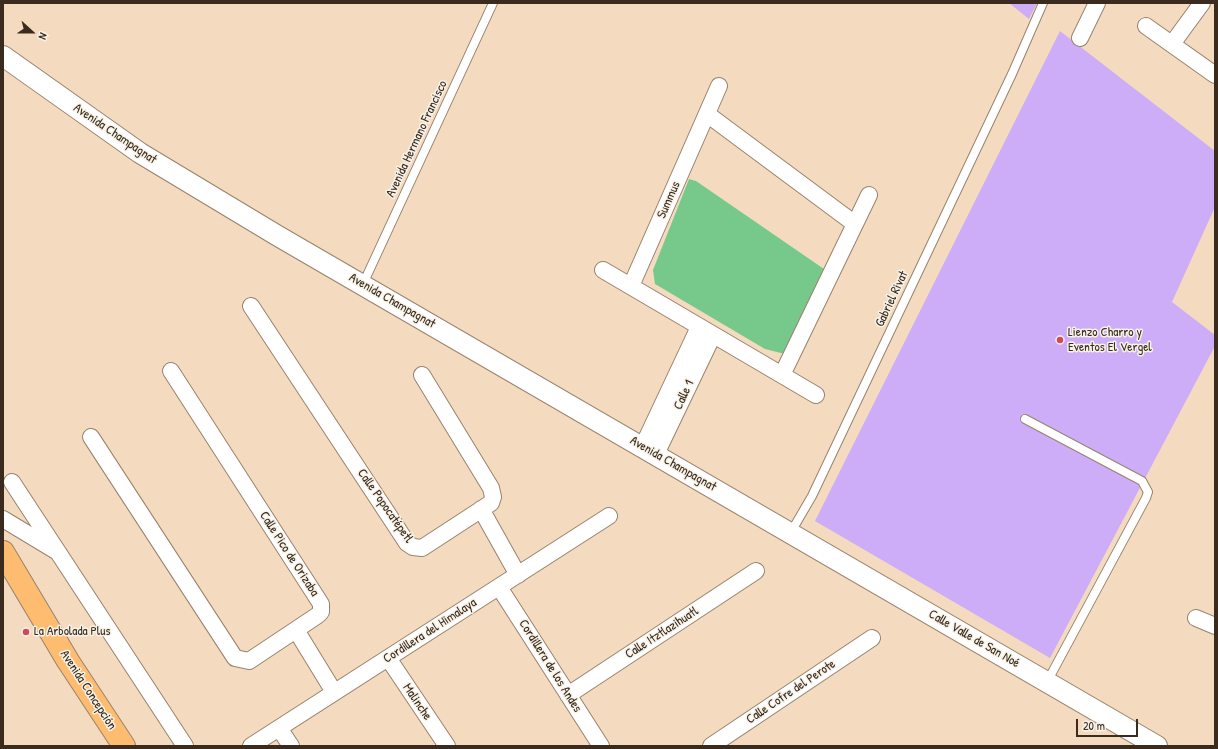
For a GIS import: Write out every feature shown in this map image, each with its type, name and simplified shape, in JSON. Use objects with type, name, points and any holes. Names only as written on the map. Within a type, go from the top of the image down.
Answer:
[{"type":"main road","name":"Avenida Concepción","points":[[3,552],[68,661],[124,746]]},
{"type":"street","points":[[1080,38],[1097,3]]},
{"type":"street","points":[[1172,44],[1202,3]]},
{"type":"street","points":[[1146,26],[1215,75]]},
{"type":"street","name":"Avenida Champagnat","points":[[3,56],[140,153],[791,532]]},
{"type":"street","name":"Summus","points":[[631,286],[719,86]]},
{"type":"street","points":[[706,114],[855,224]]},
{"type":"street","points":[[782,375],[869,195]]},
{"type":"street","points":[[603,270],[816,395]]},
{"type":"street","name":"Calle Popocatépetl","points":[[251,306],[407,543],[413,547],[422,548],[490,503],[493,497],[490,488],[422,375]]},
{"type":"street","name":"Calle 1","points":[[649,450],[706,331]]},
{"type":"street","name":"Calle Pico de Orizaba","points":[[91,437],[235,658],[249,661],[318,615],[321,612],[321,604],[171,371]]},
{"type":"street","points":[[12,482],[183,742],[199,746]]},
{"type":"street","points":[[481,509],[518,575]]},
{"type":"street","name":"Cordillera del Himalaya","points":[[251,746],[609,516]]},
{"type":"street","points":[[3,520],[59,552]]},
{"type":"street","name":"Calle Valle de San Noé","points":[[791,532],[1157,746]]},
{"type":"street","name":"Calle Itztlazihuatl","points":[[568,695],[756,571]]},
{"type":"street","name":"Cordillera de los Andes","points":[[499,587],[601,746]]},
{"type":"street","points":[[1196,618],[1215,626]]},
{"type":"street","points":[[296,630],[334,692]]},
{"type":"street","name":"Calle Cofre del Perote","points":[[711,746],[872,638]]},
{"type":"street","name":"Malinche","points":[[388,658],[447,746]]},
{"type":"street","points":[[279,728],[291,746]]},
{"type":"lane","name":"Avenida Hermano Francisco","points":[[363,284],[493,3]]},
{"type":"lane","name":"Gabriel Rivat","points":[[791,532],[812,496],[1012,74],[1043,3]]},
{"type":"lane","points":[[1025,419],[1142,481],[1148,492],[1047,682]]},
{"type":"green space","points":[[689,179],[696,181],[824,269],[785,354],[765,349],[655,284],[653,270]]},
{"type":"building","points":[[1009,3],[1037,3],[1029,19]]},
{"type":"building","name":"Lienzo Charro y Eventos El Vergel","points":[[1060,31],[1215,151],[1215,207],[1172,302],[1215,335],[1215,346],[1050,658],[815,521]]},
{"type":"place","name":"Lienzo Charro y Eventos El Vergel","points":[[1060,340]]},
{"type":"place","name":"La Arbolada Plus","points":[[26,632]]}]
